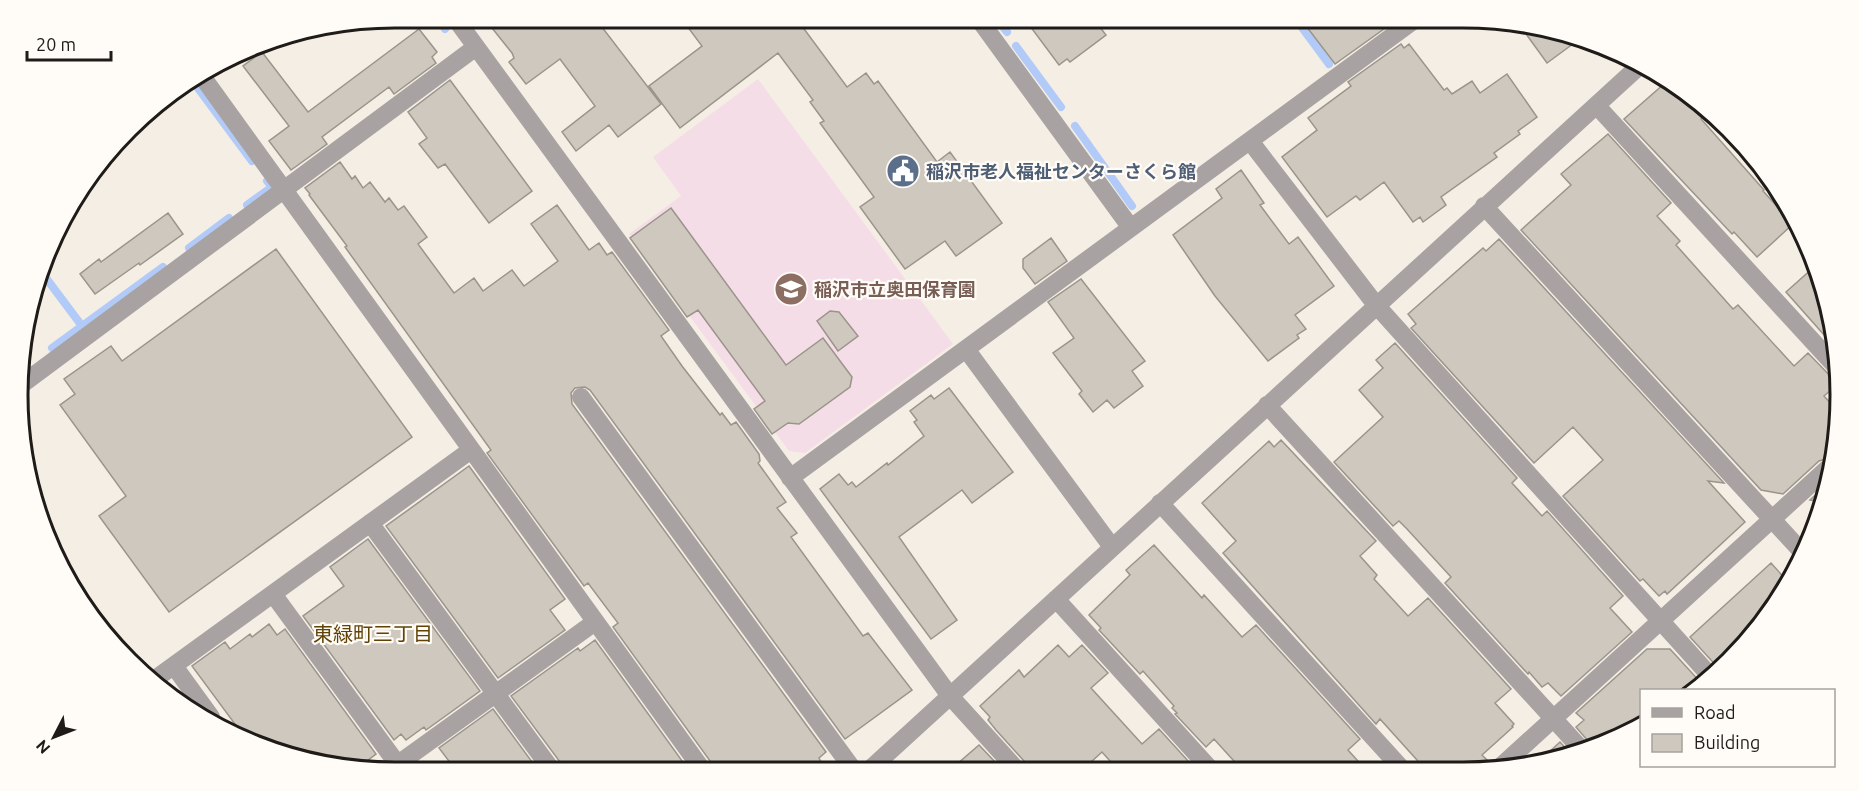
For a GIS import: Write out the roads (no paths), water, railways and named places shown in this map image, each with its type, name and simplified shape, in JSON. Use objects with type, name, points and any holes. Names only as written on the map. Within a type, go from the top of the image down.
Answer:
[{"type":"street","points":[[462,28],[950,696],[1010,762]]},
{"type":"street","points":[[985,28],[1131,228]]},
{"type":"street","points":[[790,478],[1403,28]]},
{"type":"street","points":[[29,379],[476,47]]},
{"type":"street","points":[[878,762],[1634,71]]},
{"type":"street","points":[[206,82],[697,762]]},
{"type":"street","points":[[1597,106],[1828,358]]},
{"type":"street","points":[[1250,141],[1376,305],[1705,671]]},
{"type":"street","points":[[1484,206],[1798,547]]},
{"type":"street","points":[[966,349],[1112,547]]},
{"type":"street","points":[[581,397],[848,762]]},
{"type":"street","points":[[1267,405],[1577,744]]},
{"type":"street","points":[[160,676],[471,450]]},
{"type":"street","points":[[1509,759],[1821,474]]},
{"type":"street","points":[[1160,503],[1396,762]]},
{"type":"street","points":[[370,523],[547,762]]},
{"type":"street","points":[[273,594],[391,762]]},
{"type":"street","points":[[1056,599],[1204,762]]},
{"type":"street","points":[[405,762],[595,622]]},
{"type":"street","points":[[174,666],[205,709]]},
{"type":"waterway","points":[[1004,28],[1007,32]]},
{"type":"waterway","points":[[1302,28],[1329,64]]},
{"type":"waterway","points":[[1016,46],[1061,107]]},
{"type":"waterway","points":[[197,87],[252,161]]},
{"type":"waterway","points":[[1075,126],[1132,206]]},
{"type":"waterway","points":[[247,205],[272,187],[267,181]]},
{"type":"waterway","points":[[189,248],[229,218]]},
{"type":"waterway","points":[[52,348],[163,267]]},
{"type":"waterway","points":[[47,280],[82,326]]},
{"type":"place","name":"稲沢市老人福祉センターさくら館","points":[[903,171]]},
{"type":"place","name":"稲沢市立奥田保育園","points":[[791,289]]},
{"type":"district","name":"東緑町三丁目","points":[[373,633]]}]
